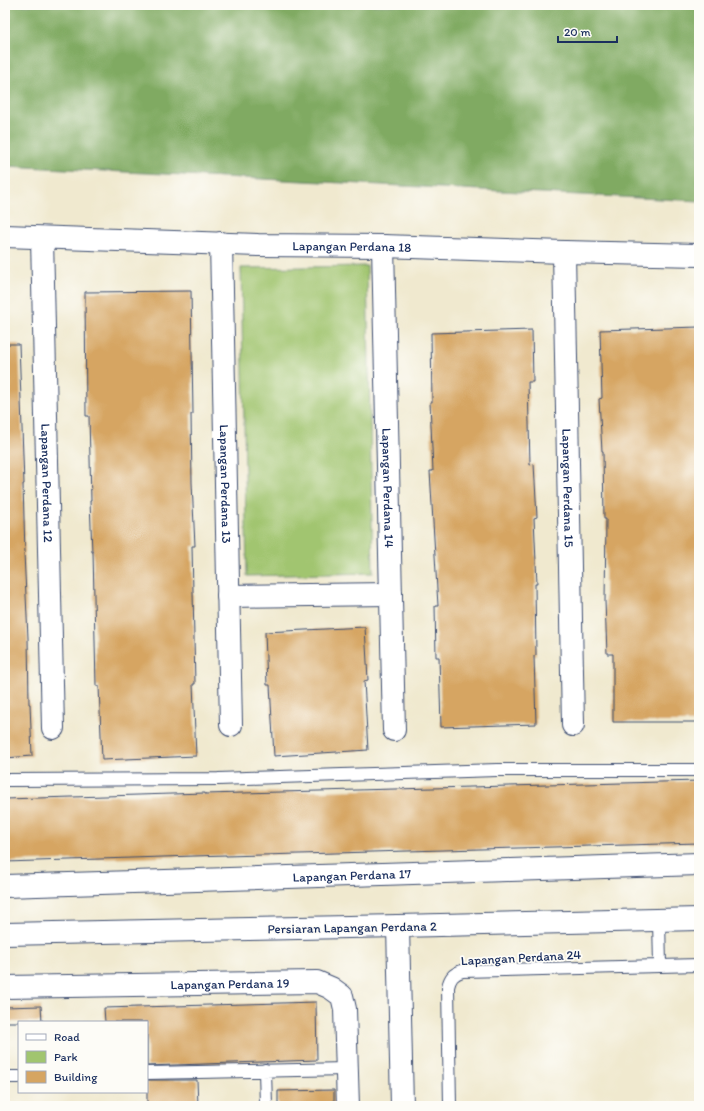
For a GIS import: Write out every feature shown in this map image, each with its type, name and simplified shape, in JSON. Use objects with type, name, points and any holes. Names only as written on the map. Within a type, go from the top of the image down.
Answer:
[{"type":"street","name":"Lapangan Perdana 18","points":[[5,236],[258,245],[383,246],[699,255]]},
{"type":"street","name":"Lapangan Perdana 12","points":[[42,238],[53,728]]},
{"type":"street","name":"Lapangan Perdana 13","points":[[221,243],[231,725]]},
{"type":"street","name":"Lapangan Perdana 14","points":[[383,246],[394,730]]},
{"type":"street","name":"Lapangan Perdana 15","points":[[564,252],[573,725]]},
{"type":"street","points":[[228,596],[391,594]]},
{"type":"street","name":"Lapangan Perdana 17","points":[[5,886],[699,864]]},
{"type":"street","name":"Persiaran Lapangan Perdana 2","points":[[5,934],[699,919]]},
{"type":"street","points":[[398,926],[402,1106]]},
{"type":"street","name":"Lapangan Perdana 19","points":[[5,987],[317,982],[331,988],[342,996],[345,1009],[348,1106]]},
{"type":"lane","points":[[5,780],[218,779],[497,770],[699,770]]},
{"type":"lane","points":[[659,920],[660,966]]},
{"type":"lane","name":"Lapangan Perdana 24","points":[[450,1106],[448,987],[452,976],[457,973],[699,965]]},
{"type":"lane","points":[[148,1074],[347,1069]]},
{"type":"lane","points":[[265,1070],[266,1106]]},
{"type":"lane","points":[[5,1077],[18,1077]]},
{"type":"green space","points":[[5,5],[699,5],[699,201],[5,166]]},
{"type":"green space","points":[[367,266],[373,573],[247,576],[241,268]]},
{"type":"building","points":[[191,291],[193,414],[191,414],[192,483],[195,546],[192,546],[195,684],[193,684],[196,756],[102,760],[99,686],[96,686],[93,552],[90,501],[89,416],[86,416],[85,292]]},
{"type":"building","points":[[699,327],[699,722],[613,722],[613,654],[607,654],[605,601],[606,519],[604,519],[603,451],[599,399],[602,398],[600,330]]},
{"type":"building","points":[[532,330],[533,382],[528,382],[530,465],[534,464],[537,517],[534,518],[537,584],[535,584],[536,655],[534,656],[536,724],[441,727],[439,657],[436,657],[435,606],[438,606],[430,471],[433,471],[430,402],[432,402],[431,333]]},
{"type":"building","points":[[5,344],[19,344],[24,484],[24,553],[32,756],[5,758]]},
{"type":"building","points":[[365,627],[368,680],[364,681],[368,750],[274,756],[270,685],[267,685],[265,632]]},
{"type":"building","points":[[699,781],[699,843],[5,862],[5,799]]},
{"type":"building","points":[[316,1002],[317,1060],[148,1066],[148,1021],[105,1021],[104,1008]]},
{"type":"building","points":[[41,1006],[42,1021],[5,1022],[5,1007]]},
{"type":"building","points":[[148,1080],[197,1080],[198,1106],[147,1106]]},
{"type":"building","points":[[334,1090],[334,1106],[278,1106],[278,1091]]}]
